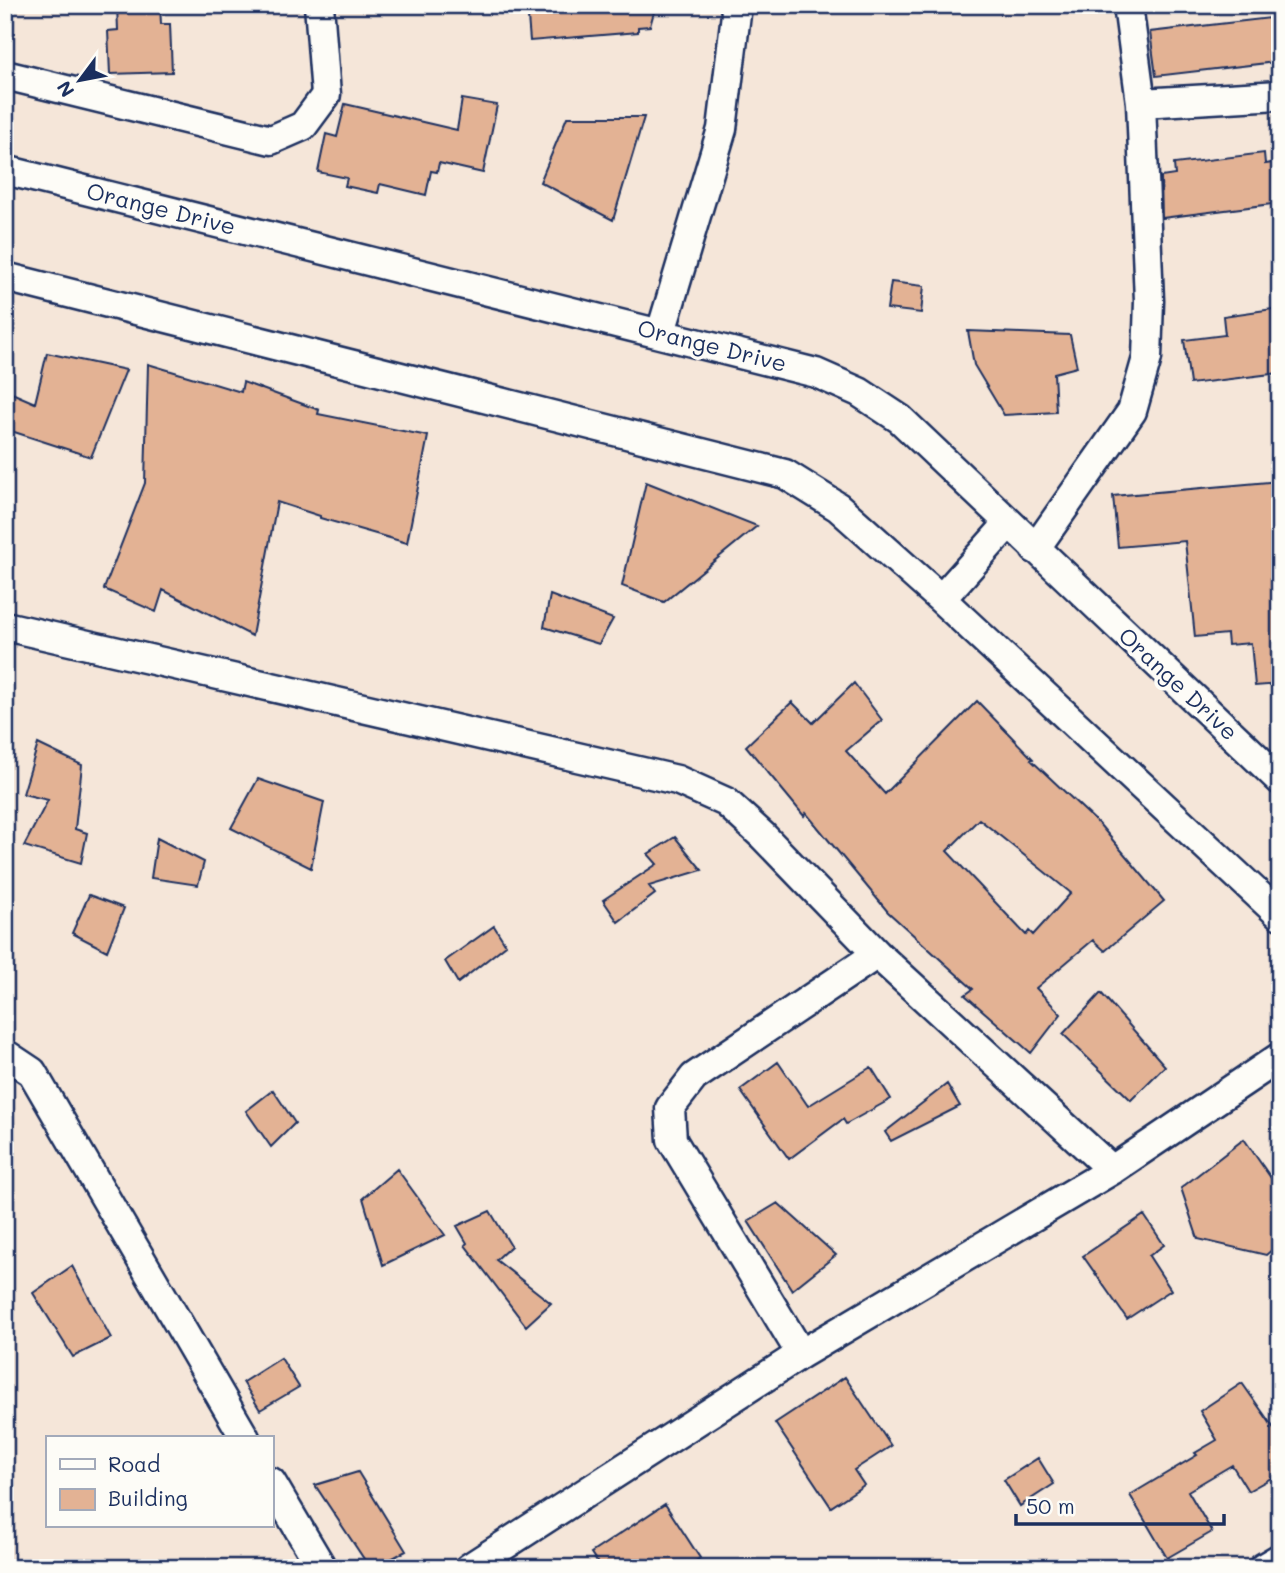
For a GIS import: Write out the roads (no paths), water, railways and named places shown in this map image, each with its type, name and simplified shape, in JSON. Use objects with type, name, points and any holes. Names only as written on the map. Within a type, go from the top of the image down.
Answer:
[{"type":"street","points":[[5,75],[271,140],[303,126],[326,95],[319,5]]},
{"type":"street","points":[[661,332],[722,129],[735,5]]},
{"type":"street","points":[[1035,549],[1132,411],[1147,358],[1149,301],[1141,103],[1128,5]]},
{"type":"street","points":[[1141,103],[1280,95]]},
{"type":"street","name":"Orange Drive","points":[[5,170],[661,332],[816,373],[859,392],[900,419],[1280,780]]},
{"type":"street","points":[[5,277],[785,474],[838,507],[941,599],[1280,915]]},
{"type":"street","points":[[941,599],[1008,524]]},
{"type":"street","points":[[5,626],[677,780],[726,802],[762,835],[877,954],[1112,1170]]},
{"type":"street","points":[[801,1354],[672,1140],[670,1108],[694,1077],[877,954]]},
{"type":"street","points":[[5,1054],[32,1072],[244,1436]]},
{"type":"street","points":[[469,1568],[801,1354],[1112,1170],[1280,1057]]},
{"type":"street","points":[[273,1485],[322,1568]]},
{"type":"street","points":[[1263,1568],[1280,1558]]}]
